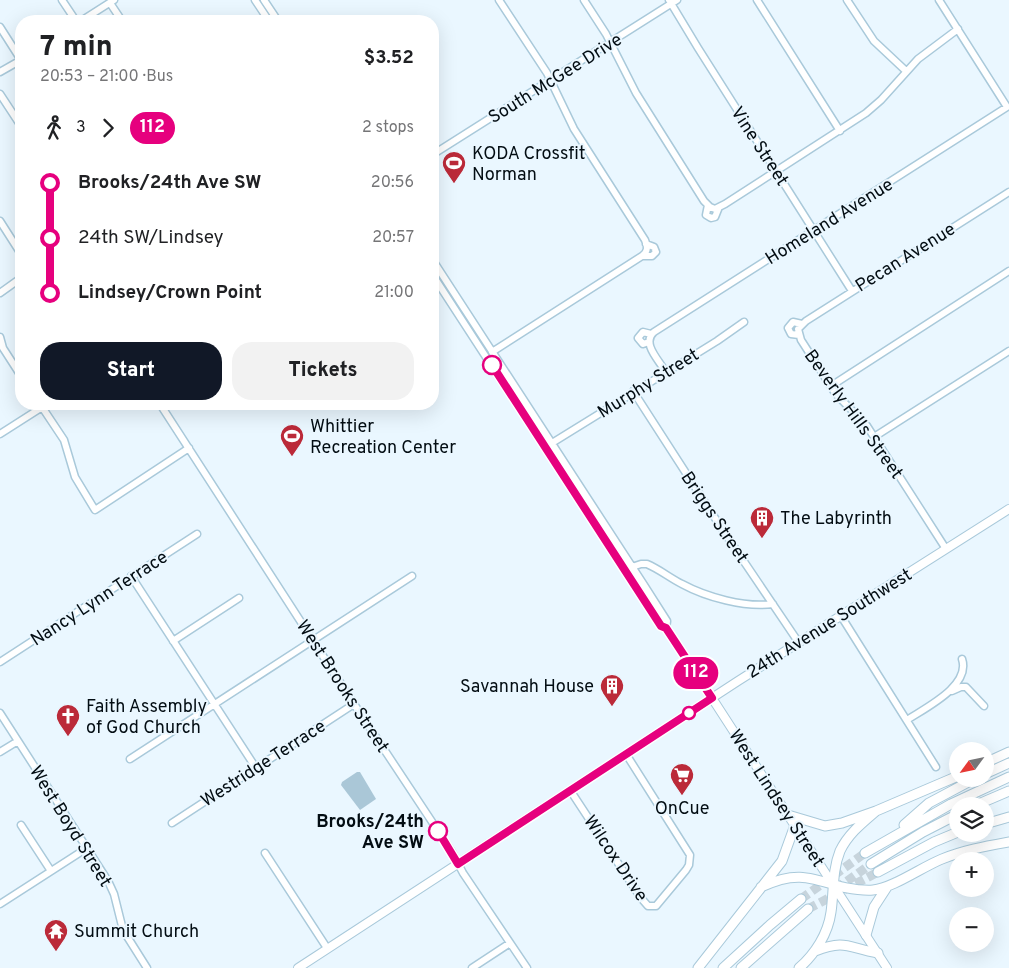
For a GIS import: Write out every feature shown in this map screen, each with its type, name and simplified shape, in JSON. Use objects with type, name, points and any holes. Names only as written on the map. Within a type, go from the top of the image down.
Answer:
[{"type":"highway","points":[[994,759],[1009,752]]},
{"type":"highway","points":[[994,770],[1009,763]]},
{"type":"highway","points":[[865,853],[951,804],[1009,777]]},
{"type":"highway","points":[[788,815],[825,826],[842,823],[876,811],[949,780]]},
{"type":"highway","points":[[887,839],[929,803],[957,788]]},
{"type":"highway","points":[[994,797],[1009,791]]},
{"type":"highway","points":[[799,968],[815,951],[822,940],[829,920],[838,859],[845,843],[858,826],[876,811]]},
{"type":"highway","points":[[994,821],[1009,817]]},
{"type":"highway","points":[[871,864],[923,832],[949,819]]},
{"type":"highway","points":[[698,968],[785,856],[788,840],[795,826]]},
{"type":"highway","points":[[878,872],[949,836]]},
{"type":"highway","points":[[761,887],[775,880],[790,877],[807,877],[863,891],[876,890],[944,858],[958,853],[1009,842]]},
{"type":"highway","points":[[866,935],[874,907],[889,885]]},
{"type":"highway","points":[[723,968],[801,899]]},
{"type":"highway","points":[[741,968],[808,909]]},
{"type":"highway","points":[[815,951],[832,945],[844,944],[860,950],[878,953]]},
{"type":"main road","name":"24th Avenue Southwest","points":[[298,968],[712,698],[1009,509]]},
{"type":"main road","name":"West Lindsey Street","points":[[712,698],[887,968]]},
{"type":"street","points":[[62,0],[72,15]]},
{"type":"street","points":[[255,0],[265,15]]},
{"type":"street","points":[[264,0],[274,15]]},
{"type":"street","points":[[492,352],[643,256],[652,256],[656,252],[654,247],[647,246],[607,182],[574,129],[547,73],[499,0]]},
{"type":"street","points":[[584,0],[611,42],[636,93],[713,207],[776,171],[840,131],[874,107],[906,71],[934,45],[958,29],[939,0]]},
{"type":"street","points":[[757,0],[840,131]]},
{"type":"street","points":[[847,0],[874,40],[906,71]]},
{"type":"street","points":[[90,15],[112,1],[119,15]]},
{"type":"street","name":"South McGee Drive","points":[[439,152],[673,1]]},
{"type":"street","name":"Vine Street","points":[[673,1],[698,48],[852,291]]},
{"type":"street","points":[[0,27],[15,51]]},
{"type":"street","name":"Homeland Avenue","points":[[665,371],[648,342],[643,344],[638,338],[643,332],[651,334],[1007,107],[958,29]]},
{"type":"street","points":[[0,72],[15,63]]},
{"type":"street","points":[[0,94],[15,117]]},
{"type":"street","name":"Pecan Avenue","points":[[800,329],[852,291],[1009,192]]},
{"type":"street","points":[[0,221],[15,245]]},
{"type":"street","name":"West Lindsey Street","points":[[439,270],[667,621],[666,628]]},
{"type":"street","points":[[831,386],[1009,271]]},
{"type":"street","points":[[0,294],[15,282]]},
{"type":"street","name":"West Lindsey Street","points":[[439,285],[637,590],[661,626],[666,628],[712,698]]},
{"type":"street","points":[[450,302],[457,297]]},
{"type":"street","points":[[461,318],[468,314]]},
{"type":"street","name":"Murphy Street","points":[[542,443],[550,441],[717,341],[744,322]]},
{"type":"street","name":"Beverly Hills Street","points":[[800,329],[831,386],[840,399],[863,421],[946,549]]},
{"type":"street","points":[[648,342],[651,334]]},
{"type":"street","points":[[0,337],[3,348],[15,367]]},
{"type":"street","points":[[874,437],[1009,351]]},
{"type":"street","name":"Briggs Street","points":[[633,391],[798,643]]},
{"type":"street","points":[[0,434],[36,410]]},
{"type":"street","points":[[46,410],[64,440],[76,477],[96,510],[189,448]]},
{"type":"street","name":"West Brooks Street","points":[[164,410],[526,968]]},
{"type":"street","points":[[554,462],[561,458]]},
{"type":"street","name":"Nancy Lynn Terrace","points":[[0,662],[198,534]]},
{"type":"street","points":[[624,570],[648,564],[683,585],[713,596],[751,605],[773,604]]},
{"type":"street","points":[[131,576],[256,768]]},
{"type":"street","points":[[130,759],[412,576]]},
{"type":"street","points":[[637,590],[644,585]]},
{"type":"street","points":[[173,640],[239,598]]},
{"type":"street","points":[[841,616],[936,767]]},
{"type":"street","points":[[951,691],[963,672],[964,663],[962,659]]},
{"type":"street","points":[[907,720],[951,691],[961,687],[966,687],[984,706]]},
{"type":"street","name":"Westridge Terrace","points":[[172,823],[354,704]]},
{"type":"street","name":"West Boyd Street","points":[[0,713],[112,888],[126,936],[147,968]]},
{"type":"street","points":[[0,752],[18,741]]},
{"type":"street","name":"Wilcox Drive","points":[[570,790],[648,906],[653,907],[659,904],[686,870],[690,859],[689,852],[626,754]]},
{"type":"street","points":[[21,825],[51,871]]},
{"type":"street","points":[[0,904],[87,848]]},
{"type":"street","points":[[265,853],[327,948]]},
{"type":"street","points":[[472,968],[510,943]]},
{"type":"shaded area","points":[[360,772],[376,799],[360,810],[341,785],[342,782]]},
{"type":"tunnel","points":[[801,899],[865,853]]},
{"type":"tunnel","points":[[836,889],[871,864]]},
{"type":"tunnel","points":[[808,909],[878,872]]},
{"type":"bus line","name":"112","points":[[438,831],[458,864],[712,698],[666,628],[661,626],[492,365]]},
{"type":"place","name":"KODA Crossfit Norman","points":[[454,184]]},
{"type":"place","name":"Whittier Recreation Center","points":[[292,457]]},
{"type":"place","name":"The Labyrinth","points":[[762,539]]},
{"type":"place","name":"Savannah House","points":[[612,707]]},
{"type":"place","name":"Faith Assembly of God Church","points":[[68,737]]},
{"type":"place","name":"OnCue","points":[[682,796]]},
{"type":"place","name":"Brooks/24th Ave SW","points":[[438,831]]},
{"type":"place","name":"Summit Church","points":[[56,952]]}]
